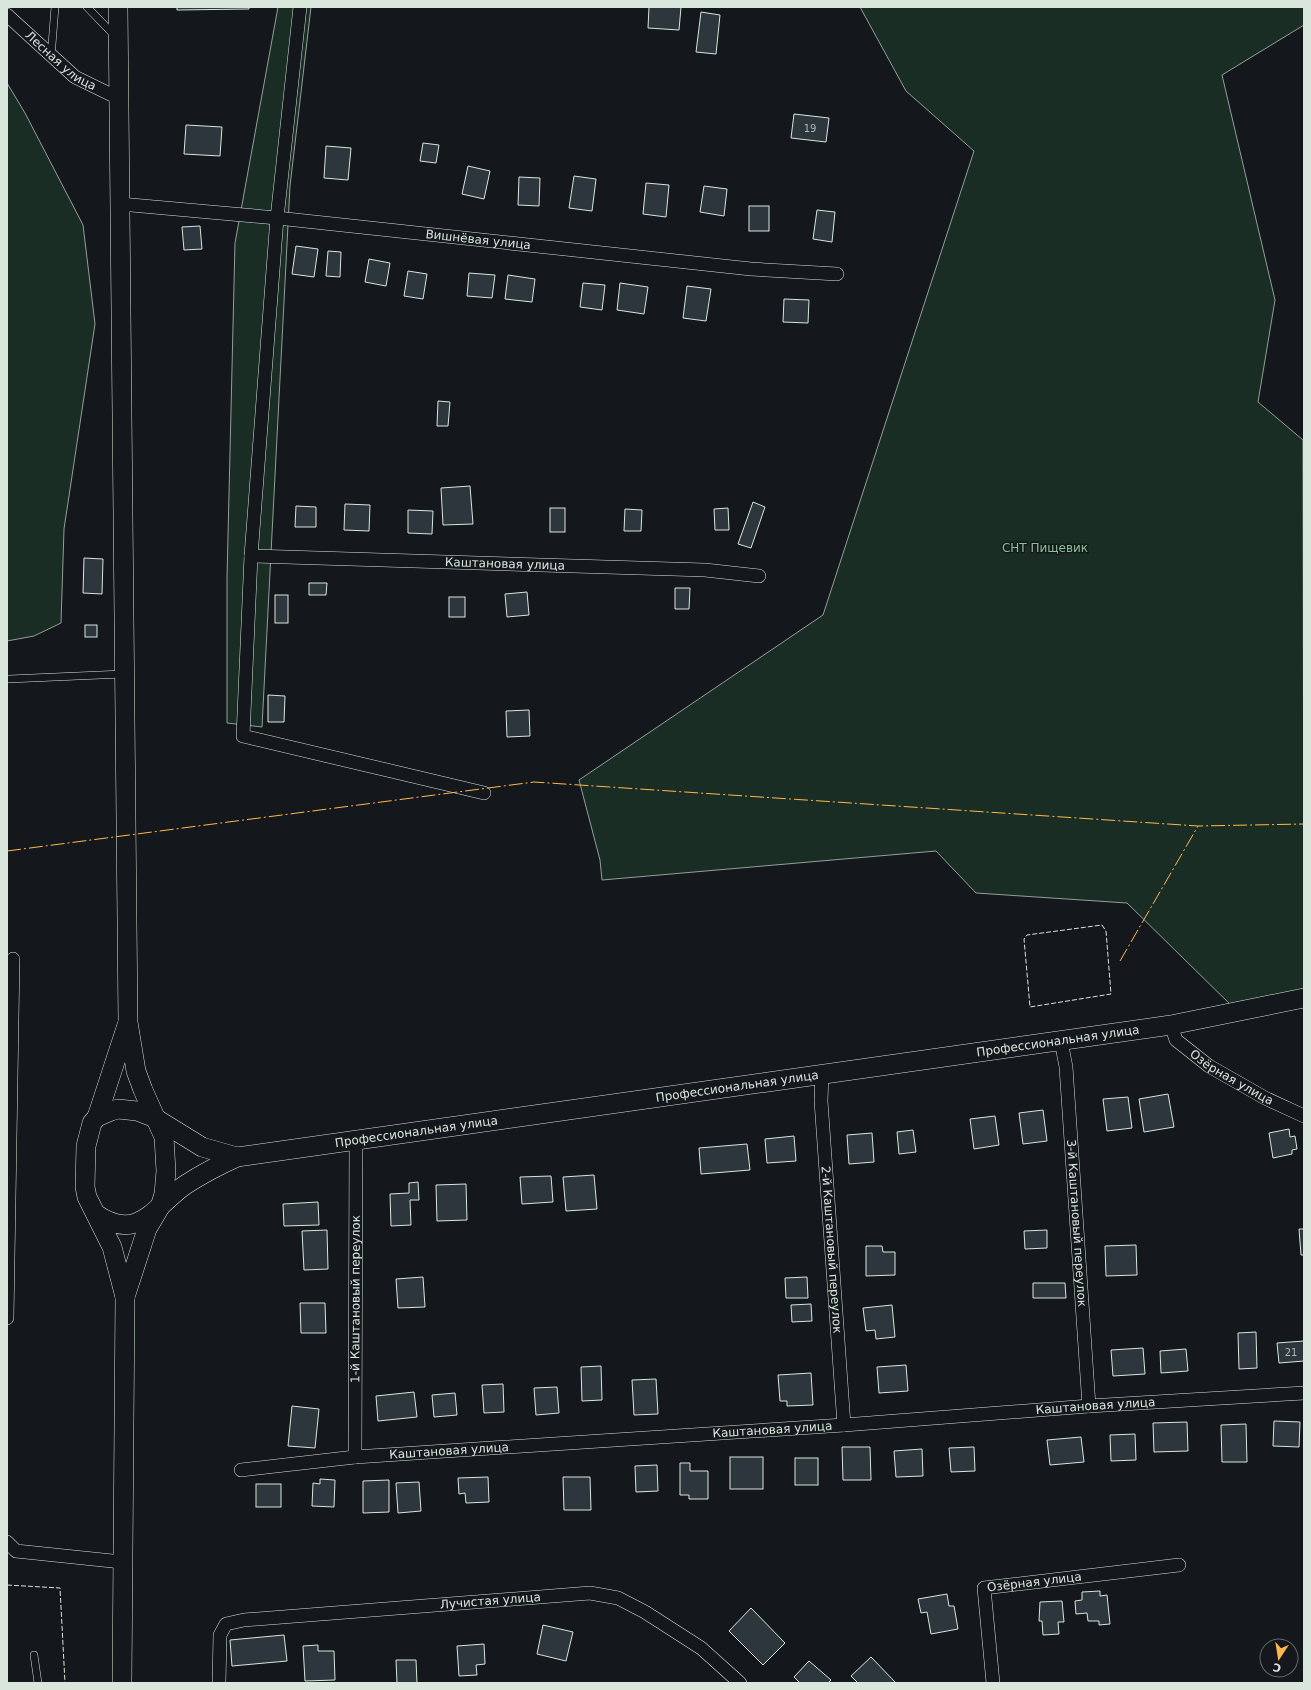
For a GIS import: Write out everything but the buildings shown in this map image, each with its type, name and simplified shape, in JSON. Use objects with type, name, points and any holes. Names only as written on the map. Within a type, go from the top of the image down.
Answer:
[{"type":"main road","points":[[118,7],[126,674],[128,1022],[136,1071],[155,1118],[161,1128],[165,1147],[165,1183],[160,1208],[147,1229],[125,1297]]},
{"type":"main road","name":"Профессиональная улица","points":[[237,1157],[822,1073],[1171,1025],[1304,998]]},
{"type":"main road","points":[[122,1683],[125,1297],[112,1247],[87,1197],[85,1165],[87,1138],[92,1123],[97,1117],[128,1022]]},
{"type":"main road","points":[[97,1117],[118,1109],[137,1111],[155,1118],[202,1148],[237,1157]]},
{"type":"main road","points":[[96,1214],[116,1224],[132,1225],[145,1219],[160,1208],[184,1186],[207,1171],[237,1157]]},
{"type":"street","points":[[300,7],[277,218],[251,556],[243,736],[484,793]]},
{"type":"street","name":"Лесная улица","points":[[7,15],[51,57],[75,77],[120,99]]},
{"type":"street","name":"Вишнёвая улица","points":[[120,204],[277,218],[751,269],[837,274]]},
{"type":"street","name":"Каштановая улица","points":[[251,556],[705,570],[759,576]]},
{"type":"street","points":[[7,1318],[13,958]]},
{"type":"street","name":"Озёрная улица","points":[[1171,1025],[1176,1040],[1208,1066],[1265,1098],[1304,1116]]},
{"type":"street","name":"3-й Каштановый переулок","points":[[1061,1041],[1066,1067],[1089,1406]]},
{"type":"street","name":"2-й Каштановый переулок","points":[[822,1073],[821,1101],[844,1425]]},
{"type":"street","name":"1-й Каштановый переулок","points":[[355,1457],[356,1141]]},
{"type":"street","name":"Каштановая улица","points":[[241,1470],[355,1457],[844,1425],[1089,1406],[1304,1393]]},
{"type":"street","points":[[7,1542],[16,1551],[122,1562]]},
{"type":"street","name":"Озёрная улица","points":[[993,1683],[984,1588],[1179,1565]]},
{"type":"street","name":"Лучистая улица","points":[[219,1683],[220,1635],[226,1624],[244,1620],[590,1593],[618,1598],[645,1612],[701,1648],[740,1683]]},
{"type":"lane","points":[[51,57],[55,7]]},
{"type":"lane","points":[[87,7],[119,40]]},
{"type":"lane","points":[[9,679],[126,674]]},
{"type":"lane","points":[[34,1655],[38,1683]]},
{"type":"green space","points":[[278,7],[311,7],[290,186],[262,727],[227,723],[227,578],[235,243]]},
{"type":"green space","name":"СНТ Пищевик","points":[[860,7],[1304,7],[1304,25],[1222,75],[1275,300],[1258,402],[1303,440],[1304,998],[1238,1012],[1127,903],[976,893],[936,851],[602,880],[600,860],[579,780],[823,615],[974,151],[906,91]]},
{"type":"green space","points":[[7,83],[25,113],[83,225],[95,324],[64,529],[61,623],[34,636],[7,641]]},
{"type":"fence","points":[[1102,925],[1106,931],[1111,994],[1030,1007],[1024,939],[1027,935],[1102,925]]},
{"type":"fence","points":[[7,1585],[60,1588],[65,1683]]},
{"type":"power","points":[[7,851],[534,782],[1198,826],[1304,824]]},
{"type":"power","points":[[1120,961],[1198,826]]}]
